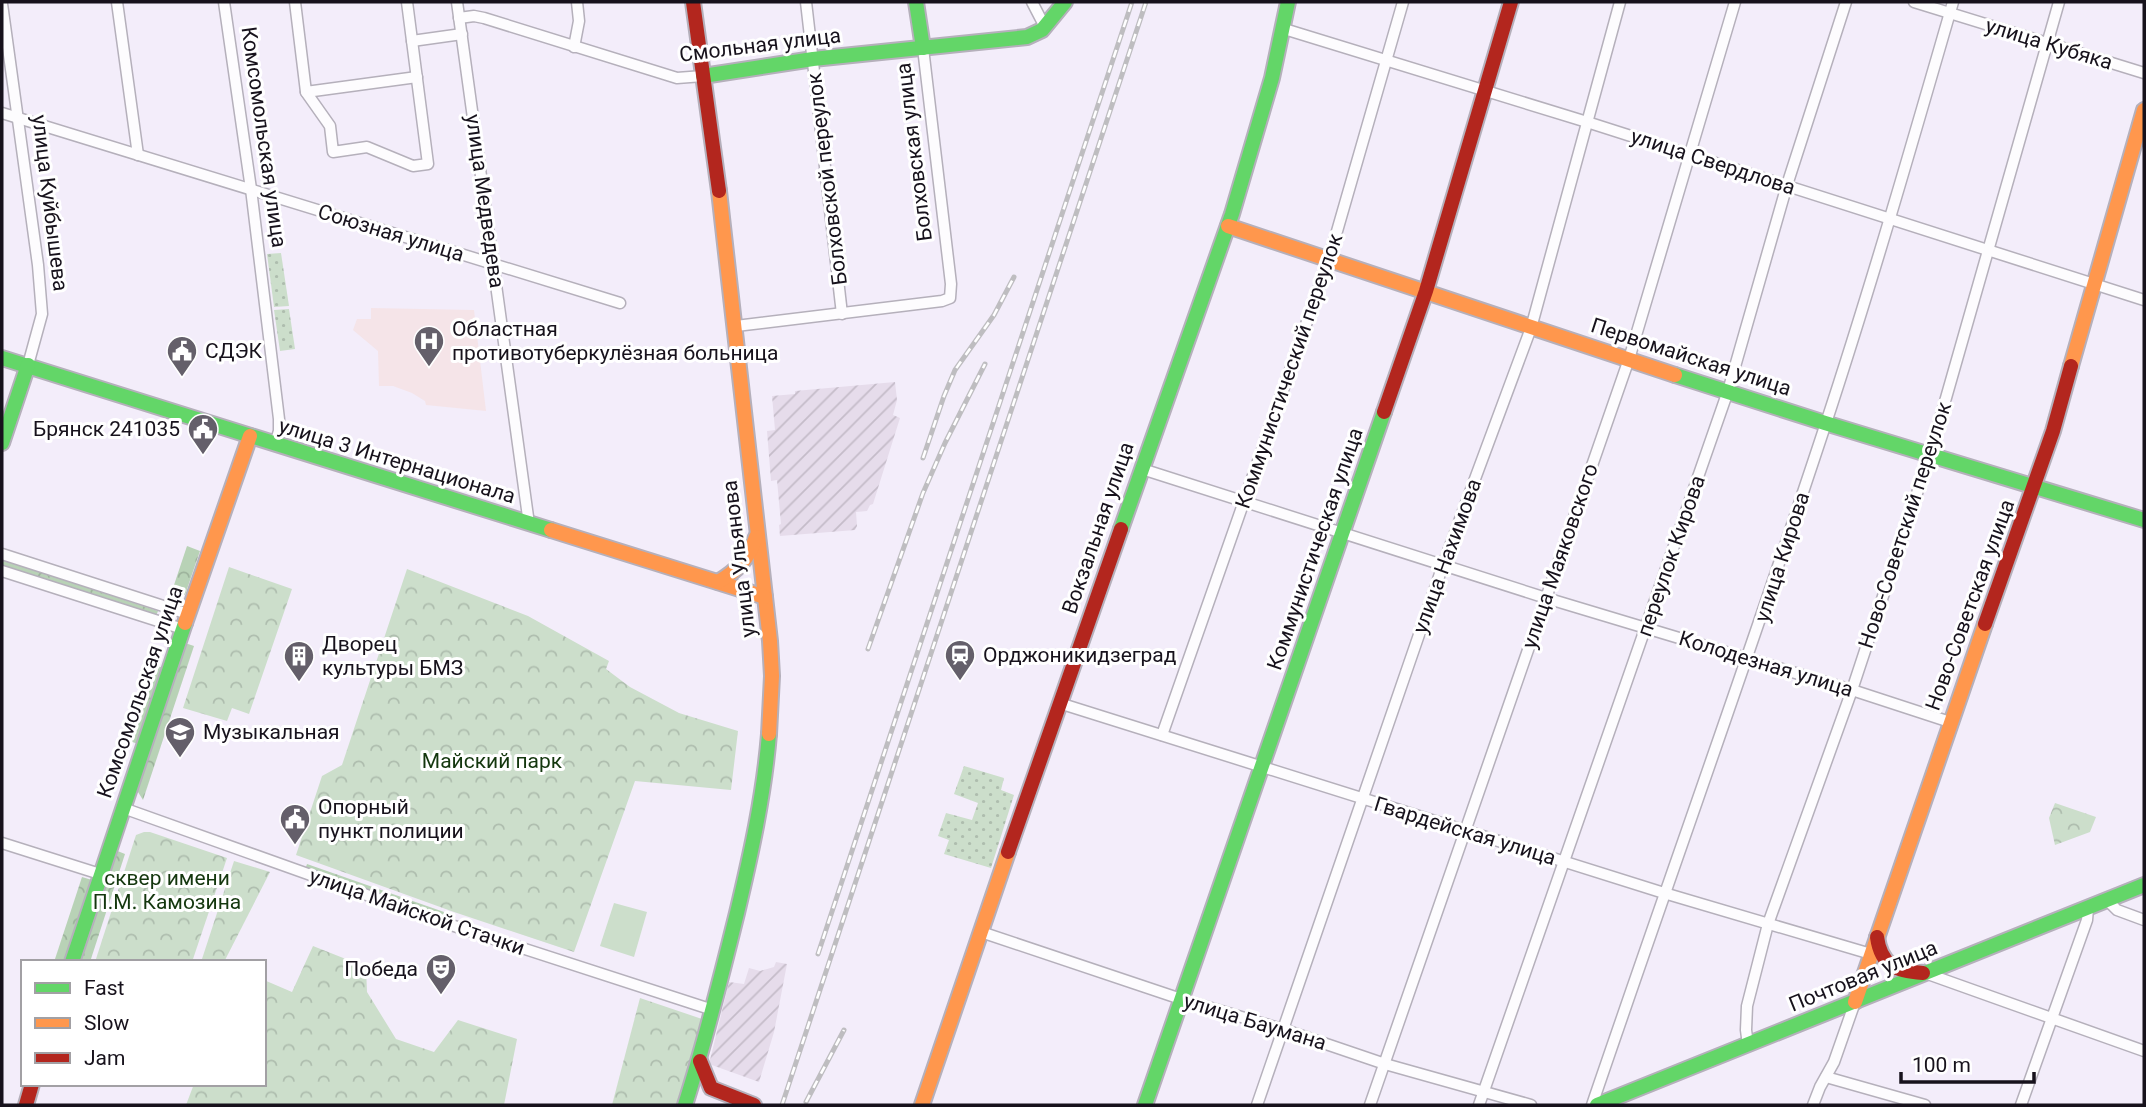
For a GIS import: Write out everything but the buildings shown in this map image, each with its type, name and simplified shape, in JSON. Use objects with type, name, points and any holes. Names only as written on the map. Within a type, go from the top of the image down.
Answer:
[{"type":"main road","name":"улица Ульянова","points":[[687,1102],[713,1010],[750,857],[768,756],[771,690],[770,648],[736,326],[693,2]]},
{"type":"main road","name":"Болховская улица","points":[[916,2],[923,48]]},
{"type":"main road","points":[[1045,27],[1065,2]]},
{"type":"main road","name":"Вокзальная улица","points":[[922,1105],[1059,703],[1228,226],[1272,78],[1288,2]]},
{"type":"main road","name":"Коммунистическая улица","points":[[1145,1105],[1426,291],[1511,2]]},
{"type":"main road","name":"Смольная улица","points":[[703,76],[813,59],[1032,36],[1045,27]]},
{"type":"main road","name":"Ново-Советская улица","points":[[1855,1002],[2061,406],[2144,110]]},
{"type":"main road","name":"Первомайская улица","points":[[1228,226],[1826,423],[2144,520]]},
{"type":"main road","name":"улица 3 Интернационала","points":[[2,358],[765,597]]},
{"type":"main road","name":"улица Куйбышева","points":[[2,443],[27,365]]},
{"type":"main road","name":"Комсомольская улица","points":[[73,960],[250,436]]},
{"type":"main road","points":[[719,582],[742,565],[753,547],[757,533]]},
{"type":"main road","name":"Почтовая улица","points":[[1597,1105],[2144,885]]},
{"type":"main road","points":[[1877,936],[1880,954],[1889,965],[1925,974]]},
{"type":"main road","points":[[699,1061],[710,1087],[754,1105]]},
{"type":"main road","points":[[26,1105],[32,1086]]},
{"type":"main road","points":[[687,1102],[698,1092],[710,1087]]},
{"type":"street","points":[[117,2],[138,155]]},
{"type":"street","name":"Комсомольская улица","points":[[224,2],[251,189],[279,419],[275,444]]},
{"type":"street","points":[[295,2],[306,92],[330,126],[333,152],[367,147],[413,166],[428,164],[407,2]]},
{"type":"street","name":"улица Медведева","points":[[457,2],[529,524]]},
{"type":"street","points":[[574,47],[579,21],[578,2]]},
{"type":"street","name":"Болховской переулок","points":[[806,2],[842,314]]},
{"type":"street","points":[[1032,2],[1045,27]]},
{"type":"street","name":"Коммунистический переулок","points":[[1162,735],[1329,259],[1403,2]]},
{"type":"street","name":"улица Нахимова","points":[[1257,1105],[1443,565],[1531,328],[1620,2]]},
{"type":"street","name":"улица Маяковского","points":[[1370,1105],[1629,359],[1735,2]]},
{"type":"street","name":"переулок Кирова","points":[[1479,1105],[1728,391],[1787,186],[1846,2]]},
{"type":"street","name":"улица Кубяка","points":[[1914,2],[2144,74]]},
{"type":"street","name":"улица Кирова","points":[[1592,1105],[1748,659],[1826,423],[1890,220],[1953,2]]},
{"type":"street","name":"Ново-Советский переулок","points":[[1748,1045],[1745,1030],[1747,1006],[1768,924],[1852,690],[1930,454],[2059,2]]},
{"type":"street","name":"улица Куйбышева","points":[[2,4],[42,314],[27,365]]},
{"type":"street","name":"Смольная улица","points":[[459,18],[484,18],[677,78],[703,76]]},
{"type":"street","name":"улица Свердлова","points":[[1281,28],[1990,249],[2144,300]]},
{"type":"street","points":[[412,41],[462,34]]},
{"type":"street","name":"Болховская улица","points":[[842,314],[950,298],[951,284],[923,48]]},
{"type":"street","points":[[306,92],[417,77]]},
{"type":"street","name":"Союзная улица","points":[[2,113],[620,303]]},
{"type":"street","points":[[736,326],[842,314]]},
{"type":"street","name":"Колодезная улица","points":[[1142,468],[1342,534],[1950,722]]},
{"type":"street","points":[[2,554],[188,614]]},
{"type":"street","points":[[2,571],[183,629]]},
{"type":"street","name":"Гвардейская улица","points":[[1059,703],[1664,893],[1871,954]]},
{"type":"street","name":"улица Майской Стачки","points":[[123,808],[435,920],[713,1010]]},
{"type":"street","points":[[2,843],[100,874]]},
{"type":"street","points":[[2108,900],[2117,910],[2144,920]]},
{"type":"street","points":[[2021,1105],[2087,920],[2088,908]]},
{"type":"street","name":"улица Баумана","points":[[981,932],[1385,1064],[1531,1105]]},
{"type":"street","points":[[1925,974],[2144,1051]]},
{"type":"street","name":"Ново-Советская улица","points":[[1813,1105],[1839,1050],[1855,1002]]},
{"type":"street","points":[[1826,1077],[1925,1105]]},
{"type":"shaded area","name":"Областная противотуберкулёзная больница","points":[[371,308],[474,310],[486,411],[426,405],[425,401],[412,393],[393,386],[379,386],[378,351],[353,330],[357,319],[371,319]]},
{"type":"shaded area","points":[[895,382],[897,400],[893,415],[900,418],[873,504],[867,511],[856,512],[855,530],[780,536],[777,480],[771,481],[767,431],[775,430],[772,396],[795,394],[795,391]]},
{"type":"shaded area","points":[[776,962],[787,964],[774,1032],[759,1082],[709,1064],[729,982],[744,984],[749,968],[760,971],[774,967]]},
{"type":"green space","points":[[281,253],[289,306],[274,307],[267,254]]},
{"type":"green space","points":[[289,309],[295,349],[280,351],[274,310]]},
{"type":"green space","points":[[187,546],[200,551],[185,595],[172,591]]},
{"type":"green space","points":[[2,559],[158,611],[156,616],[2,565]]},
{"type":"green space","points":[[229,567],[292,589],[249,714],[232,708],[227,721],[183,708]]},
{"type":"green space","name":"Майский парк","points":[[407,569],[528,616],[609,661],[606,669],[630,687],[679,713],[738,731],[731,790],[635,781],[574,952],[296,855],[322,776],[342,765]]},
{"type":"green space","points":[[185,643],[194,646],[143,800],[137,785]]},
{"type":"green space","points":[[153,664],[163,668],[138,744],[127,740]]},
{"type":"green space","points":[[964,766],[1004,778],[1001,790],[1014,795],[991,868],[944,854],[949,840],[938,836],[946,813],[972,820],[978,803],[954,794]]},
{"type":"green space","points":[[2055,803],[2096,817],[2090,832],[2055,845],[2049,818]]},
{"type":"green space","name":"сквер имени П.М. Камозина","points":[[150,832],[227,858],[193,960],[96,960],[136,835]]},
{"type":"green space","points":[[115,850],[125,854],[91,960],[79,960]]},
{"type":"green space","points":[[234,861],[270,872],[225,960],[202,960]]},
{"type":"green space","points":[[307,864],[444,912],[443,916],[306,867]]},
{"type":"green space","points":[[82,877],[92,880],[66,960],[55,960]]},
{"type":"green space","points":[[614,903],[647,912],[634,957],[600,946]]},
{"type":"green space","points":[[313,946],[366,967],[367,992],[396,1039],[434,1052],[458,1020],[517,1039],[504,1105],[186,1105],[193,1086],[266,1086],[266,981],[292,992]]},
{"type":"green space","points":[[640,998],[702,1019],[677,1105],[612,1105]]},
{"type":"railway","points":[[818,954],[1132,2]]},
{"type":"railway","points":[[782,1105],[1146,2]]},
{"type":"railway","points":[[923,458],[955,370],[994,315],[1014,277]]},
{"type":"railway","points":[[868,649],[923,493],[985,364]]},
{"type":"railway","points":[[806,1102],[844,1030]]},
{"type":"traffic: fast","points":[[916,2],[923,48]]},
{"type":"traffic: fast","points":[[703,76],[813,59],[1027,37],[1042,30],[1065,2]]},
{"type":"traffic: fast","points":[[1121,529],[1232,214],[1272,78],[1288,2]]},
{"type":"traffic: fast","points":[[2,358],[551,530]]},
{"type":"traffic: fast","points":[[2,443],[28,365]]},
{"type":"traffic: fast","points":[[1675,375],[2144,520]]},
{"type":"traffic: fast","points":[[1145,1105],[1384,412]]},
{"type":"traffic: fast","points":[[73,960],[185,623]]},
{"type":"traffic: fast","points":[[685,1105],[712,1010],[752,847],[769,734]]},
{"type":"traffic: fast","points":[[1597,1105],[2144,885]]},
{"type":"traffic: slow","points":[[2071,366],[2144,110]]},
{"type":"traffic: slow","points":[[719,191],[770,641],[772,676],[769,734]]},
{"type":"traffic: slow","points":[[1228,226],[1675,375]]},
{"type":"traffic: slow","points":[[185,623],[250,436]]},
{"type":"traffic: slow","points":[[551,530],[765,597]]},
{"type":"traffic: slow","points":[[718,582],[742,563],[756,537]]},
{"type":"traffic: slow","points":[[1855,1002],[1985,624]]},
{"type":"traffic: slow","points":[[922,1105],[1008,852]]},
{"type":"traffic: jam","points":[[693,2],[719,191]]},
{"type":"traffic: jam","points":[[1384,412],[1426,291],[1511,2]]},
{"type":"traffic: jam","points":[[1985,624],[2053,431],[2071,366]]},
{"type":"traffic: jam","points":[[1008,852],[1121,529]]},
{"type":"traffic: jam","points":[[1877,937],[1882,955],[1891,965],[1905,971],[1923,973]]},
{"type":"traffic: jam","points":[[700,1061],[711,1088],[754,1105]]},
{"type":"traffic: jam","points":[[26,1105],[31,1086]]},
{"type":"place","name":"Областная противотуберкулёзная больница","points":[[429,368]]},
{"type":"place","name":"СДЭК","points":[[182,378]]},
{"type":"place","name":"Брянск 241035","points":[[203,456]]},
{"type":"place","name":"Орджоникидзеград","points":[[960,682]]},
{"type":"place","name":"Дворец культуры БМЗ","points":[[299,683]]},
{"type":"place","name":"Музыкальная","points":[[180,759]]},
{"type":"place","name":"Опорный пункт полиции","points":[[295,846]]},
{"type":"place","name":"Победа","points":[[441,996]]}]
